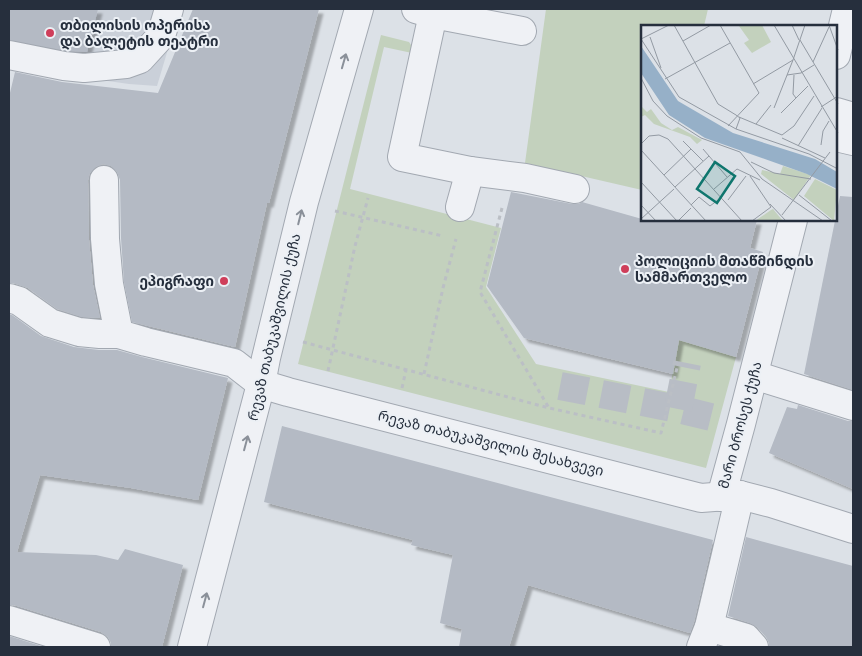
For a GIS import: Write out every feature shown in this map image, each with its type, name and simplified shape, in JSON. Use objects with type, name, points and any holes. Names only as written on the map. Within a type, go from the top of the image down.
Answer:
[{"type":"street","points":[[9,55],[84,68],[126,64],[140,59],[161,36],[168,9]]},
{"type":"street","name":"რევაზ თაბუკაშვილის ქუჩა","points":[[192,647],[262,384],[268,349],[304,202],[359,9]]},
{"type":"street","points":[[837,51],[847,9]]},
{"type":"street","points":[[522,31],[425,11],[402,157],[470,171],[525,178],[575,189]]},
{"type":"street","points":[[837,112],[853,117]]},
{"type":"street","points":[[837,137],[853,141]]},
{"type":"street","points":[[460,207],[470,171]]},
{"type":"street","points":[[104,180],[105,239],[109,284],[119,334]]},
{"type":"street","name":"მარი ბროსეს ქუჩა","points":[[794,221],[754,375],[730,421],[730,496],[771,503],[853,529]]},
{"type":"street","points":[[9,298],[19,300],[50,323],[80,332],[119,334],[234,363],[262,384]]},
{"type":"street","points":[[754,375],[853,406]]},
{"type":"street","name":"რევაზ თაბუკაშვილის შესახვევი","points":[[262,384],[701,498],[730,496]]},
{"type":"street","points":[[730,496],[705,637],[746,638],[754,647]]},
{"type":"street","points":[[9,620],[96,647]]},
{"type":"path","points":[[511,176],[480,292],[549,408]]},
{"type":"path","points":[[328,369],[355,246],[368,198]]},
{"type":"path","points":[[337,211],[456,239]]},
{"type":"path","points":[[424,374],[448,271]]},
{"type":"path","points":[[304,342],[549,408],[661,433],[678,364]]},
{"type":"path","points":[[402,388],[406,370]]},
{"type":"shaded area","points":[[9,9],[180,9],[157,86],[129,84],[10,67],[9,71]]},
{"type":"green space","points":[[546,9],[708,9],[704,25],[641,25],[641,190],[525,163]]},
{"type":"green space","points":[[381,35],[409,42],[412,53],[384,47],[350,189],[501,228],[486,287],[536,364],[669,392],[679,340],[736,357],[706,468],[298,364]]},
{"type":"building","name":"თბილისის ოპერისა და ბალეტის თეატრი","points":[[9,9],[98,9],[87,52],[66,51],[9,40]]},
{"type":"building","points":[[193,9],[319,9],[269,203],[267,203],[235,347],[132,322],[124,282],[120,180],[117,172],[111,166],[103,164],[96,167],[90,173],[88,180],[89,240],[93,285],[100,318],[82,317],[57,309],[28,288],[9,283],[9,97],[15,72],[62,82],[158,93]]},
{"type":"building","name":"პოლიციის მთაწმინდის სამმართველო","points":[[511,192],[572,204],[582,202],[641,219],[641,221],[757,221],[750,248],[763,252],[736,357],[679,340],[673,374],[524,338],[487,286]]},
{"type":"building","points":[[840,196],[853,197],[853,390],[804,374],[835,221],[837,221]]},
{"type":"building","points":[[9,314],[41,336],[74,347],[117,350],[228,378],[198,500],[40,475],[17,552],[96,555],[118,560],[125,549],[183,565],[162,647],[111,647],[108,637],[101,632],[9,605]]},
{"type":"building","points":[[798,405],[853,421],[853,489],[769,453],[787,407],[797,409]]},
{"type":"building","points":[[282,426],[713,540],[690,633],[528,585],[509,647],[459,647],[462,629],[440,623],[453,555],[411,545],[413,540],[264,502]]},
{"type":"building","points":[[746,537],[853,566],[853,647],[769,647],[766,637],[757,627],[728,616]]},
{"type":"building","points":[[9,636],[44,647],[9,647]]},
{"type":"tunnel","points":[[678,409],[687,363]]},
{"type":"tunnel","points":[[560,386],[719,419]]},
{"type":"place","name":"თბილისის ოპერისა და ბალეტის თეატრი","points":[[50,33]]},
{"type":"place","name":"პოლიციის მთაწმინდის სამმართველო","points":[[625,269]]},
{"type":"place","name":"ეპიგრაფი","points":[[224,281]]}]
